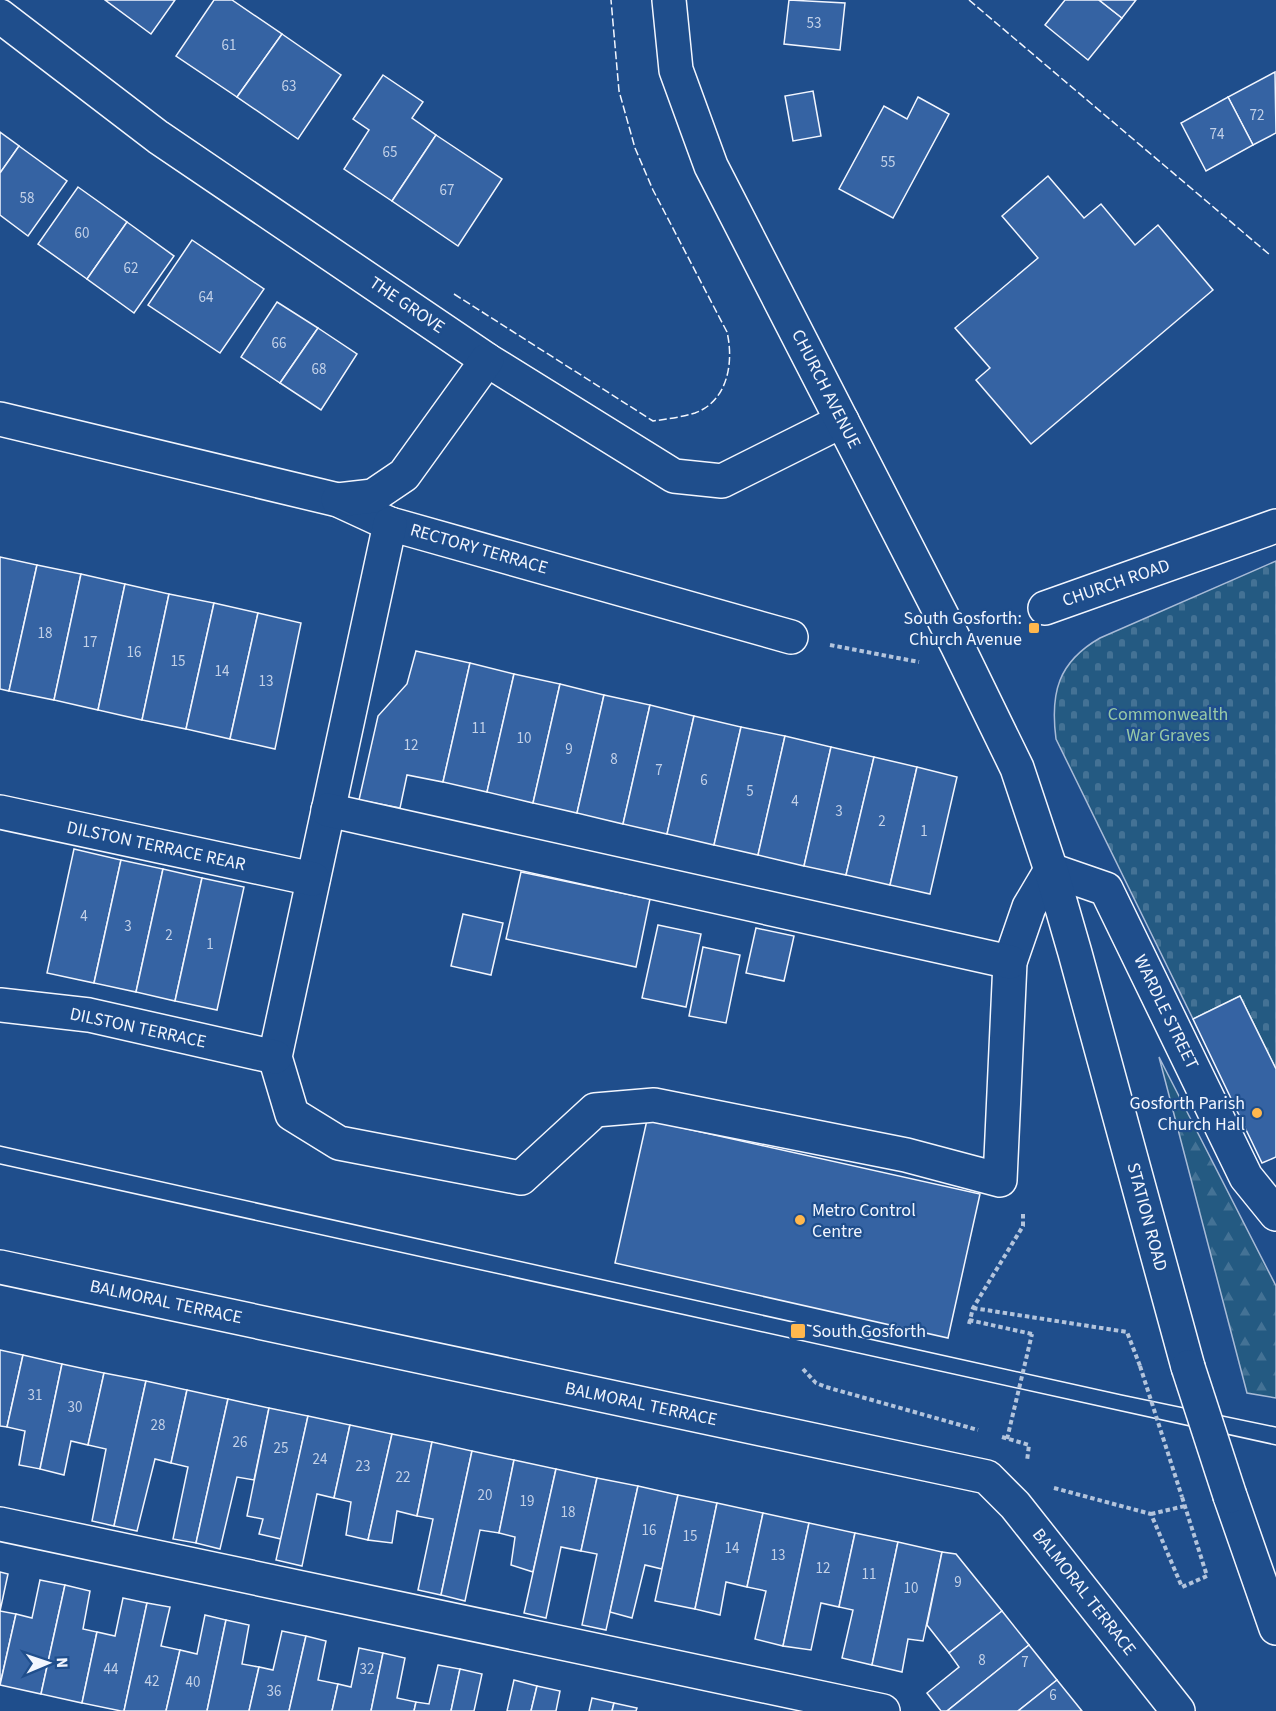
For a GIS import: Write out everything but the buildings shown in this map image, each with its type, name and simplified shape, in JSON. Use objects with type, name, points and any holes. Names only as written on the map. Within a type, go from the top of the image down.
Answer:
[{"type":"street","name":"CHURCH AVENUE","points":[[669,0],[676,70],[711,166],[957,645],[1017,768]]},
{"type":"street","name":"THE GROVE","points":[[0,16],[158,137],[488,360],[674,476],[722,480],[842,421]]},
{"type":"street","points":[[338,500],[373,496],[404,475],[488,360]]},
{"type":"street","name":"RECTORY TERRACE","points":[[0,419],[338,500],[390,524],[791,637]]},
{"type":"street","points":[[390,524],[275,1057],[292,1114],[339,1143],[521,1178],[594,1110],[654,1105],[906,1155],[1000,1180],[1010,962],[1029,907],[1051,870]]},
{"type":"street","name":"CHURCH ROAD","points":[[1045,608],[1276,526]]},
{"type":"street","name":"STATION ROAD","points":[[1017,768],[1051,870],[1188,1367],[1276,1628]]},
{"type":"street","points":[[328,810],[1010,962]]},
{"type":"street","name":"DILSTON TERRACE REAR","points":[[0,812],[313,879]]},
{"type":"street","name":"WARDLE STREET","points":[[1051,870],[1106,889],[1246,1177],[1276,1214]]},
{"type":"street","name":"DILSTON TERRACE","points":[[0,1005],[89,1015],[275,1057]]},
{"type":"street","name":"BALMORAL TERRACE","points":[[0,1267],[987,1477],[1015,1505],[1178,1711]]},
{"type":"street","points":[[0,1524],[883,1711]]},
{"type":"path","points":[[791,637],[917,663],[957,645]]},
{"type":"path","points":[[1007,1439],[1032,1334],[969,1322],[973,1308],[1127,1332],[1207,1576],[1182,1587],[1151,1514]]},
{"type":"path","points":[[803,1369],[816,1383],[826,1387],[984,1432]]},
{"type":"path","points":[[996,1436],[1029,1445],[1027,1465]]},
{"type":"path","points":[[1051,1487],[1151,1514],[1185,1506]]},
{"type":"green space","name":"Commonwealth War Graves","points":[[1276,561],[1276,1069],[1240,996],[1193,1019],[1056,739],[1054,707],[1060,680],[1066,668],[1086,647],[1100,638]]},
{"type":"green space","points":[[1159,1057],[1276,1286],[1276,1398],[1247,1393]]},
{"type":"tram line","points":[[0,1146],[1122,1395],[1276,1427]]},
{"type":"tram line","points":[[0,1164],[1276,1445]]},
{"type":"fence","points":[[454,294],[653,421],[695,413],[715,400],[721,390],[729,368],[727,332],[653,190],[635,148],[619,91],[611,0]]},
{"type":"fence","points":[[969,0],[1270,255]]},
{"type":"place","name":"South Gosforth: Church Avenue","points":[[1034,628]]},
{"type":"place","name":"Gosforth Parish Church Hall","points":[[1257,1113]]},
{"type":"place","name":"Metro Control Centre","points":[[800,1220]]},
{"type":"place","name":"South Gosforth","points":[[798,1331]]}]
